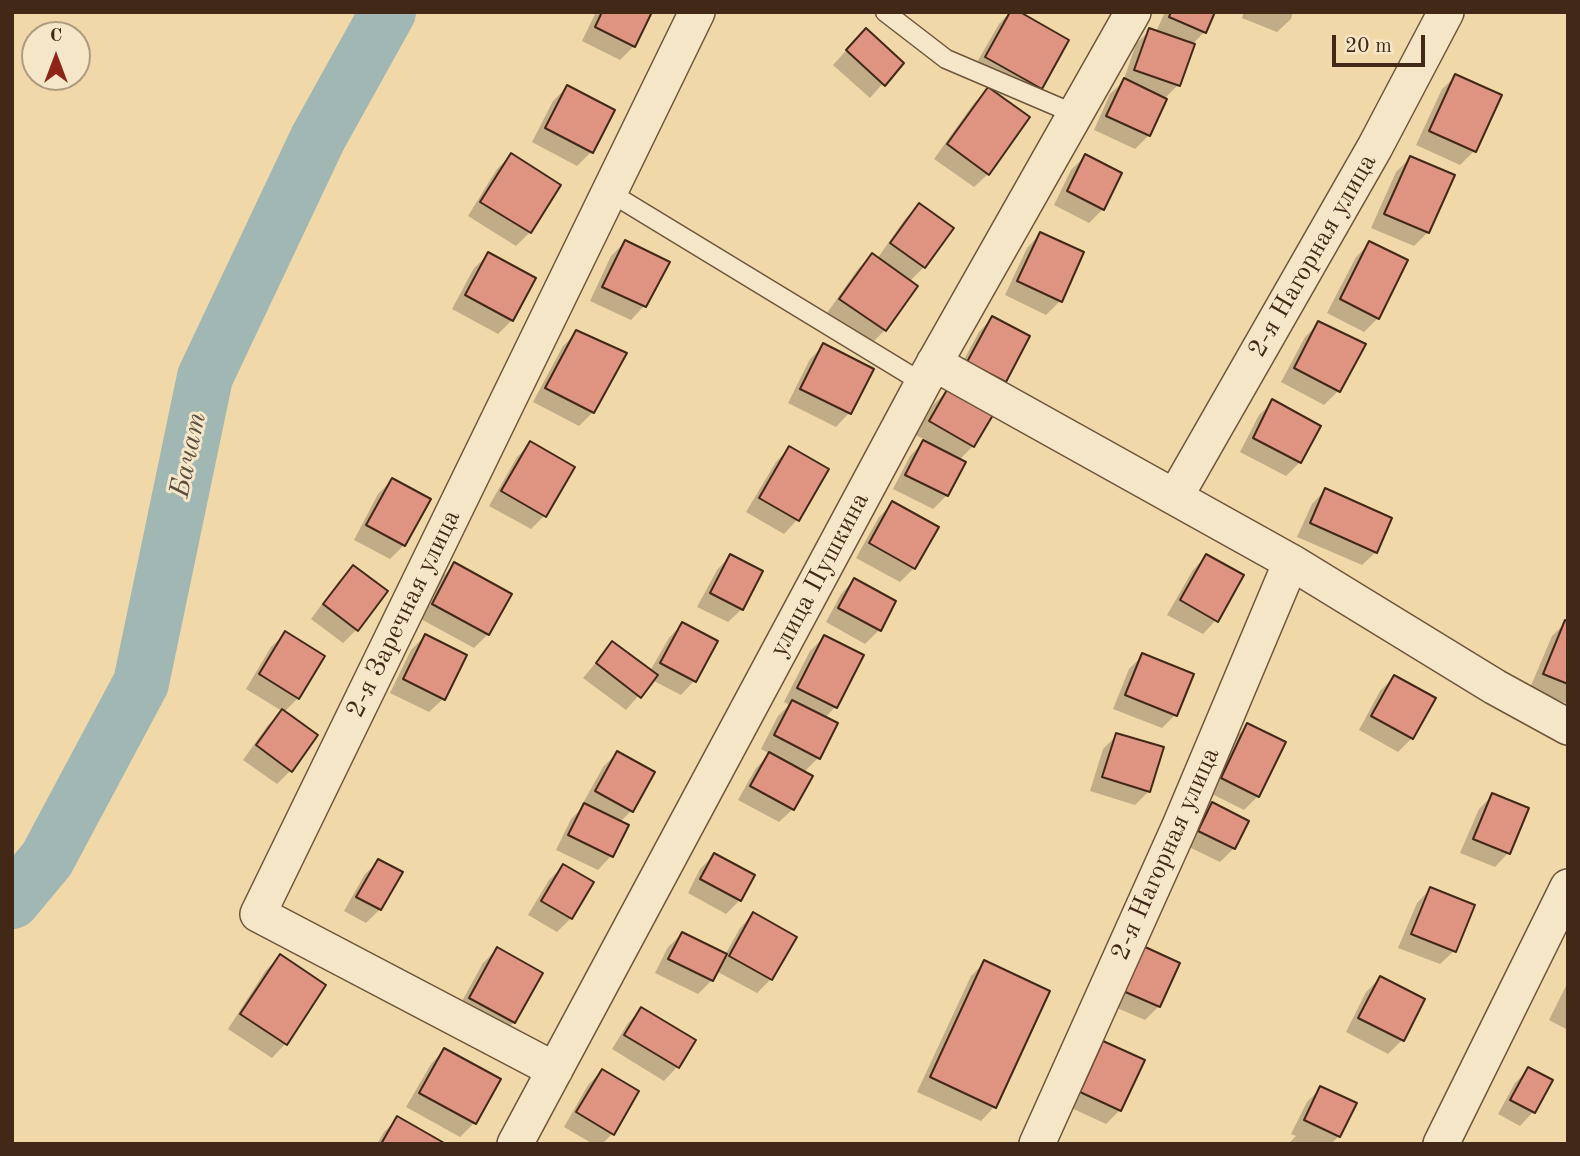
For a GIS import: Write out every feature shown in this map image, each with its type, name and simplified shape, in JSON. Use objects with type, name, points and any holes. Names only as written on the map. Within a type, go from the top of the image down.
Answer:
[{"type":"street","name":"2-я Заречная улица","points":[[555,1070],[258,914],[697,12]]},
{"type":"street","name":"улица Пушкина","points":[[516,1144],[928,373],[1133,12]]},
{"type":"street","name":"2-я Нагорная улица","points":[[1175,497],[1369,159],[1446,12]]},
{"type":"street","points":[[928,373],[1175,497],[1291,562],[1495,687],[1568,727]]},
{"type":"street","name":"2-я Нагорная улица","points":[[1037,1144],[1179,828],[1291,562]]},
{"type":"street","points":[[1441,1144],[1568,887]]},
{"type":"lane","points":[[885,12],[946,59],[1075,114]]},
{"type":"lane","points":[[609,192],[928,373]]},
{"type":"building","points":[[602,12],[652,12],[635,47],[595,27]]},
{"type":"building","points":[[1010,12],[1020,12],[1069,40],[1042,89],[985,57]]},
{"type":"building","points":[[1171,12],[1215,12],[1206,33],[1169,17]]},
{"type":"building","points":[[866,28],[904,63],[885,86],[846,50]]},
{"type":"building","points":[[1149,28],[1195,44],[1180,86],[1134,70]]},
{"type":"building","points":[[1455,74],[1502,95],[1476,152],[1429,131]]},
{"type":"building","points":[[1124,78],[1167,99],[1150,136],[1106,116]]},
{"type":"building","points":[[567,85],[615,110],[593,153],[545,128]]},
{"type":"building","points":[[988,87],[1030,117],[989,175],[947,144]]},
{"type":"building","points":[[511,153],[561,185],[531,233],[480,202]]},
{"type":"building","points":[[1085,154],[1122,173],[1104,210],[1067,191]]},
{"type":"building","points":[[1410,156],[1455,175],[1429,233],[1384,214]]},
{"type":"building","points":[[919,203],[954,228],[925,268],[890,243]]},
{"type":"building","points":[[1040,232],[1084,252],[1062,302],[1017,281]]},
{"type":"building","points":[[625,240],[670,262],[646,307],[602,287]]},
{"type":"building","points":[[1369,241],[1408,260],[1379,319],[1340,299]]},
{"type":"building","points":[[488,252],[536,278],[513,321],[465,295]]},
{"type":"building","points":[[872,253],[918,286],[886,331],[839,299]]},
{"type":"building","points":[[992,316],[1030,336],[1006,382],[967,362]]},
{"type":"building","points":[[1318,321],[1366,344],[1340,392],[1294,368]]},
{"type":"building","points":[[576,330],[627,353],[594,413],[545,388]]},
{"type":"building","points":[[823,343],[874,369],[851,414],[800,389]]},
{"type":"building","points":[[948,388],[993,415],[974,447],[929,421]]},
{"type":"building","points":[[1272,399],[1321,426],[1301,463],[1253,438]]},
{"type":"building","points":[[923,440],[966,462],[948,496],[905,475]]},
{"type":"building","points":[[530,441],[575,467],[546,517],[501,491]]},
{"type":"building","points":[[789,446],[829,469],[799,521],[759,498]]},
{"type":"building","points":[[392,478],[431,499],[405,546],[366,525]]},
{"type":"building","points":[[1325,488],[1392,518],[1377,553],[1310,523]]},
{"type":"building","points":[[892,501],[939,527],[915,569],[869,543]]},
{"type":"building","points":[[730,554],[763,571],[743,610],[710,593]]},
{"type":"building","points":[[1206,554],[1244,575],[1218,622],[1180,600]]},
{"type":"building","points":[[454,562],[512,594],[489,635],[432,604]]},
{"type":"building","points":[[353,565],[388,591],[358,631],[323,604]]},
{"type":"building","points":[[854,578],[896,601],[881,631],[838,608]]},
{"type":"building","points":[[1565,620],[1568,621],[1568,684],[1543,674]]},
{"type":"building","points":[[682,622],[718,641],[696,682],[660,663]]},
{"type":"building","points":[[285,631],[325,656],[299,699],[259,674]]},
{"type":"building","points":[[425,634],[467,655],[445,700],[403,679]]},
{"type":"building","points":[[824,635],[864,655],[837,708],[797,688]]},
{"type":"building","points":[[612,641],[658,675],[641,698],[596,663]]},
{"type":"building","points":[[1142,653],[1194,674],[1177,716],[1125,695]]},
{"type":"building","points":[[1394,675],[1436,698],[1413,739],[1371,716]]},
{"type":"building","points":[[792,700],[838,723],[820,759],[774,735]]},
{"type":"building","points":[[282,709],[318,735],[292,772],[256,745]]},
{"type":"building","points":[[1247,723],[1286,742],[1259,797],[1221,778]]},
{"type":"building","points":[[1116,733],[1164,747],[1150,792],[1102,777]]},
{"type":"building","points":[[617,751],[655,772],[633,812],[595,791]]},
{"type":"building","points":[[769,752],[813,776],[794,810],[750,786]]},
{"type":"building","points":[[1492,793],[1529,808],[1510,854],[1473,839]]},
{"type":"building","points":[[1212,802],[1249,821],[1235,849],[1198,831]]},
{"type":"building","points":[[584,803],[629,825],[613,857],[568,835]]},
{"type":"building","points":[[714,853],[755,875],[741,901],[700,879]]},
{"type":"building","points":[[378,859],[403,872],[381,910],[356,897]]},
{"type":"building","points":[[563,864],[594,882],[572,919],[541,901]]},
{"type":"building","points":[[1430,887],[1475,905],[1456,952],[1411,934]]},
{"type":"building","points":[[753,912],[797,937],[772,980],[729,956]]},
{"type":"building","points":[[682,932],[727,954],[713,981],[668,959]]},
{"type":"building","points":[[1143,946],[1180,963],[1160,1007],[1123,991]]},
{"type":"building","points":[[497,947],[543,973],[515,1023],[469,998]]},
{"type":"building","points":[[280,954],[326,985],[287,1045],[240,1014]]},
{"type":"building","points":[[984,960],[1050,991],[996,1108],[930,1077]]},
{"type":"building","points":[[1380,976],[1425,999],[1404,1041],[1358,1018]]},
{"type":"building","points":[[641,1007],[696,1040],[679,1068],[624,1035]]},
{"type":"building","points":[[1103,1041],[1145,1060],[1121,1111],[1080,1092]]},
{"type":"building","points":[[444,1048],[501,1079],[476,1124],[419,1093]]},
{"type":"building","points":[[1528,1067],[1553,1080],[1535,1113],[1510,1100]]},
{"type":"building","points":[[602,1069],[639,1091],[614,1135],[576,1112]]},
{"type":"building","points":[[1320,1086],[1357,1103],[1340,1137],[1304,1120]]},
{"type":"building","points":[[397,1116],[446,1144],[381,1144]]},
{"type":"waterway","name":"Бачат","points":[[12,901],[47,859],[141,683],[205,377],[318,138],[388,12]]}]
